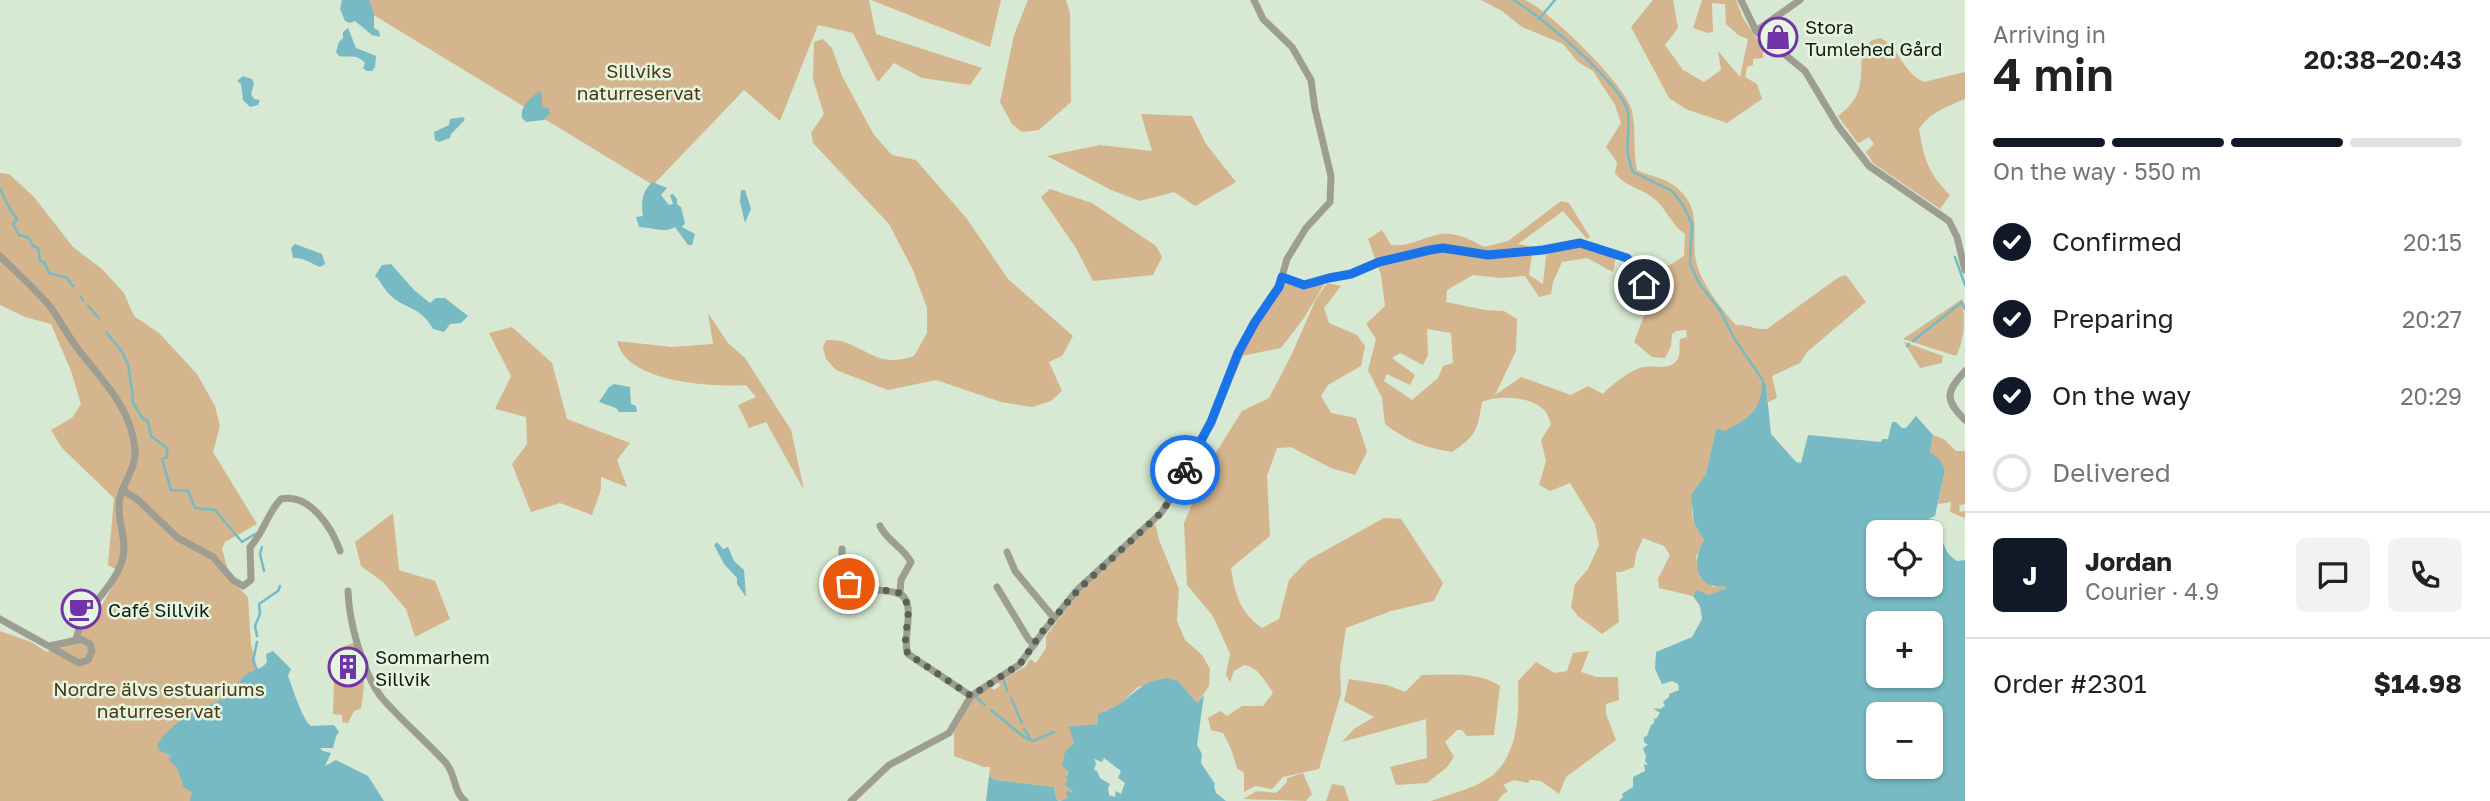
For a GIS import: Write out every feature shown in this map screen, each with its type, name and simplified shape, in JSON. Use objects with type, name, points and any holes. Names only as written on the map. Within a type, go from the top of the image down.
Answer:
[{"type":"street","points":[[852,801],[889,765],[945,736],[971,696],[1020,664],[1079,589],[1156,518],[1173,495],[1222,397],[1238,353],[1279,287],[1287,259],[1303,232],[1330,202],[1331,176],[1315,109],[1311,79],[1292,47],[1263,19],[1254,0]]},
{"type":"street","points":[[1741,0],[1756,31],[1800,65],[1838,126],[1869,166],[1949,221],[1962,248],[1965,270]]},
{"type":"street","points":[[1756,31],[1800,0]]},
{"type":"street","points":[[1282,277],[1304,285],[1351,274],[1379,262],[1443,248],[1488,255],[1543,250],[1580,243],[1627,258],[1639,274],[1646,291],[1646,300]]},
{"type":"street","points":[[0,256],[52,310],[75,346],[121,403],[132,437],[135,453],[119,505],[124,538],[121,565],[111,584],[80,627],[76,639]]},
{"type":"street","points":[[1965,371],[1954,383],[1949,397],[1953,408],[1965,420]]},
{"type":"street","points":[[123,490],[138,500],[178,537],[213,557],[233,580],[243,586],[251,580],[250,547],[262,533],[272,510],[281,499],[289,498],[312,508],[332,531],[340,551]]},
{"type":"street","points":[[880,526],[884,536],[899,547],[911,562],[901,580],[900,593]]},
{"type":"street","points":[[842,549],[842,572],[849,584],[900,593],[908,603],[905,646],[908,654],[971,696]]},
{"type":"street","points":[[1007,552],[1014,571],[1054,618]]},
{"type":"street","points":[[997,587],[1029,639],[1035,644]]},
{"type":"street","points":[[348,591],[351,619],[370,680],[382,697],[446,764],[456,789],[466,801]]},
{"type":"street","points":[[0,619],[50,646],[83,663],[88,660],[92,648],[87,641],[76,639],[50,646]]},
{"type":"green space","name":"Sillviks naturreservat","points":[[349,0],[869,0],[876,34],[982,68],[970,85],[922,78],[894,63],[878,82],[853,33],[818,25],[780,121],[744,90],[653,185]]},
{"type":"green space","points":[[871,0],[1001,0],[990,47]]},
{"type":"green space","points":[[1028,0],[1066,0],[1070,13],[1071,102],[1039,130],[1022,132],[1012,124],[1000,102],[1014,35]]},
{"type":"green space","points":[[1481,0],[1525,0],[1568,33],[1617,85],[1632,111],[1637,170],[1668,182],[1686,197],[1694,216],[1695,255],[1700,273],[1724,312],[1736,325],[1767,329],[1839,277],[1846,275],[1866,302],[1807,352],[1800,363],[1772,376],[1777,398],[1768,402],[1766,385],[1762,384],[1761,400],[1752,413],[1725,432],[1716,429],[1706,474],[1691,495],[1692,513],[1695,525],[1704,540],[1696,557],[1700,578],[1713,587],[1725,585],[1726,588],[1709,595],[1700,592],[1694,593],[1693,596],[1659,588],[1658,579],[1670,555],[1664,546],[1643,538],[1634,567],[1616,572],[1619,622],[1602,634],[1578,616],[1571,607],[1575,584],[1588,569],[1599,545],[1595,524],[1570,483],[1550,491],[1539,485],[1546,461],[1541,440],[1551,424],[1544,410],[1522,399],[1504,398],[1482,402],[1477,426],[1467,441],[1452,452],[1433,448],[1409,439],[1385,424],[1382,398],[1368,370],[1376,339],[1366,324],[1385,306],[1381,275],[1368,239],[1382,230],[1391,245],[1410,243],[1434,235],[1452,234],[1484,247],[1508,241],[1561,201],[1569,203],[1590,237],[1587,239],[1563,211],[1518,244],[1533,247],[1529,275],[1543,284],[1546,255],[1573,248],[1616,256],[1613,272],[1587,258],[1562,262],[1551,294],[1539,297],[1525,276],[1501,278],[1473,275],[1447,290],[1446,302],[1504,311],[1517,319],[1516,351],[1495,395],[1521,377],[1571,395],[1588,386],[1603,394],[1639,368],[1673,364],[1679,356],[1680,339],[1687,337],[1686,330],[1672,334],[1671,346],[1665,358],[1652,357],[1634,342],[1651,298],[1644,275],[1657,273],[1684,256],[1685,234],[1657,201],[1623,181],[1615,173],[1617,162],[1606,147],[1621,123],[1615,105],[1593,71],[1578,62],[1563,44],[1522,27],[1502,11]],"holes":[[[1427,329],[1451,333],[1453,363],[1443,366],[1438,378],[1412,400],[1384,381],[1387,374],[1410,385],[1415,375],[1392,358],[1400,353],[1423,365],[1428,355]]]},
{"type":"green space","points":[[1653,0],[1673,0],[1678,28],[1665,45],[1683,70],[1704,82],[1721,70],[1718,51],[1740,77],[1748,39],[1738,35],[1726,24],[1725,4],[1712,3],[1713,32],[1693,28],[1702,0],[1736,0],[1743,18],[1763,48],[1763,58],[1753,59],[1753,65],[1747,67],[1745,77],[1757,84],[1762,99],[1727,123],[1686,109],[1669,98],[1631,27]]},
{"type":"green space","points":[[1881,38],[1893,48],[1911,73],[1924,82],[1965,72],[1965,99],[1934,114],[1919,129],[1928,165],[1950,195],[1940,209],[1873,163],[1866,152],[1874,144],[1869,137],[1857,142],[1838,116],[1857,95],[1861,79],[1862,50],[1872,40]]},
{"type":"green space","points":[[823,39],[832,48],[842,76],[874,135],[892,155],[916,160],[967,219],[1008,279],[1073,336],[1062,356],[1049,362],[1062,391],[1051,401],[1032,407],[1001,402],[936,380],[888,390],[836,370],[826,359],[823,348],[826,340],[849,344],[888,360],[914,356],[927,333],[927,308],[913,270],[889,224],[813,143],[811,133],[824,114],[813,79],[814,42]]},
{"type":"green space","points":[[1141,114],[1192,116],[1206,144],[1236,182],[1195,206],[1174,192],[1140,201],[1111,190],[1047,156],[1100,145],[1152,151]]},
{"type":"green space","name":"Nordre älvs estuariums naturreservat","points":[[0,173],[9,174],[34,197],[73,247],[102,269],[124,293],[134,316],[159,333],[197,374],[215,406],[220,426],[213,452],[257,524],[225,542],[222,549],[231,580],[248,597],[251,645],[266,700],[270,801],[0,801],[0,631],[31,642],[47,652],[60,646],[72,639],[92,619],[119,571],[108,565],[114,498],[62,448],[51,430],[72,418],[81,404],[71,371],[51,324],[25,317],[0,305]]},
{"type":"green space","points":[[1050,189],[1092,203],[1156,246],[1162,257],[1153,275],[1093,281],[1076,248],[1041,197]]},
{"type":"green space","points":[[1286,281],[1305,288],[1326,281],[1304,318],[1281,348],[1241,356],[1247,341]]},
{"type":"green space","points":[[1327,283],[1341,286],[1324,308],[1329,323],[1357,335],[1365,346],[1361,366],[1328,385],[1321,396],[1331,413],[1356,418],[1367,452],[1355,475],[1331,468],[1291,447],[1277,448],[1267,476],[1270,536],[1231,568],[1237,594],[1248,616],[1262,628],[1279,619],[1289,580],[1308,560],[1384,518],[1401,519],[1443,583],[1434,601],[1391,611],[1346,628],[1340,668],[1341,694],[1319,769],[1283,777],[1272,789],[1255,786],[1244,792],[1244,772],[1237,769],[1223,733],[1211,730],[1208,718],[1220,711],[1227,716],[1242,706],[1263,706],[1273,693],[1261,676],[1249,666],[1244,665],[1234,671],[1230,682],[1226,675],[1230,654],[1213,616],[1187,585],[1184,523],[1210,462],[1242,411],[1269,398],[1316,299]]},
{"type":"green space","points":[[1962,299],[1964,328],[1956,356],[1903,339]]},
{"type":"green space","points":[[708,313],[728,343],[745,358],[791,430],[804,490],[766,422],[749,428],[738,405],[756,397],[746,385],[693,383],[653,374],[636,366],[624,355],[617,341],[672,347],[713,344]]},
{"type":"green space","points":[[512,327],[552,363],[567,419],[630,443],[617,460],[627,487],[601,477],[601,489],[592,515],[560,503],[531,512],[512,464],[527,444],[526,417],[495,409],[511,376],[489,333]]},
{"type":"green space","points":[[1904,342],[1943,356],[1942,363],[1920,368]]},
{"type":"green space","points":[[1933,435],[1944,439],[1956,451],[1965,451],[1965,504],[1958,506],[1959,512],[1965,511],[1965,518],[1950,512],[1951,502],[1938,504],[1945,470],[1930,452]]},
{"type":"green space","points":[[393,513],[399,570],[435,581],[450,619],[415,637],[406,609],[383,582],[361,566],[355,542]]},
{"type":"green space","points":[[1155,523],[1179,589],[1177,621],[1185,640],[1202,655],[1210,669],[1209,686],[1197,703],[1178,681],[1138,687],[1117,707],[1104,711],[1098,724],[1070,727],[1074,743],[1067,768],[1068,776],[1065,776],[1073,791],[1072,793],[1068,790],[1069,798],[1060,801],[1056,798],[1054,787],[995,780],[989,776],[990,767],[954,756],[954,731],[974,697],[990,686],[994,690],[1000,686],[998,681],[1025,667],[1030,659],[1036,663],[1046,648],[1046,636],[1079,593]]},
{"type":"green space","points":[[355,642],[363,668],[364,690],[361,709],[354,711],[348,723],[342,722],[342,715],[333,714],[334,680],[338,680],[343,669],[349,686],[359,685],[359,674],[356,674],[343,647]]},
{"type":"green space","points":[[1589,651],[1581,672],[1597,677],[1618,677],[1619,700],[1606,704],[1606,714],[1616,740],[1566,777],[1559,794],[1541,781],[1530,780],[1528,783],[1514,780],[1503,785],[1508,791],[1498,801],[1431,801],[1491,777],[1504,762],[1514,740],[1518,681],[1536,662],[1555,673],[1567,671],[1573,653]]},
{"type":"green space","points":[[1422,675],[1472,676],[1500,686],[1494,735],[1467,736],[1462,730],[1457,730],[1445,742],[1454,757],[1447,767],[1427,783],[1396,785],[1390,767],[1427,758],[1426,719],[1342,742],[1354,729],[1374,717],[1344,701],[1349,679],[1387,685],[1405,692]]},
{"type":"green space","points":[[1303,773],[1312,794],[1306,801],[1243,799],[1257,791],[1276,793],[1287,782],[1287,778]]},
{"type":"green space","points":[[1332,784],[1344,786],[1349,801],[1326,801]]},
{"type":"water","points":[[342,0],[369,0],[374,13],[374,28],[379,31],[380,37],[372,35],[355,21],[345,21],[340,9]]},
{"type":"water","points":[[348,28],[356,48],[376,56],[372,71],[363,68],[365,63],[359,58],[339,56],[336,52],[343,32]]},
{"type":"water","points":[[243,76],[252,79],[254,84],[251,94],[254,99],[260,100],[258,105],[250,107],[243,100],[241,84],[237,81]]},
{"type":"water","points":[[540,91],[542,107],[548,108],[550,113],[544,120],[526,122],[522,118],[523,110]]},
{"type":"water","points":[[463,117],[465,120],[450,138],[439,142],[435,140],[434,132],[449,125],[450,119]]},
{"type":"water","points":[[652,182],[667,188],[661,195],[669,205],[673,204],[670,195],[673,194],[677,199],[685,223],[682,227],[695,234],[692,245],[688,245],[675,227],[662,230],[639,227],[636,217],[643,216],[643,198]]},
{"type":"water","points":[[741,190],[745,190],[751,209],[745,223],[740,202]]},
{"type":"water","points":[[295,244],[322,254],[325,264],[320,267],[304,259],[293,258],[291,248]]},
{"type":"water","points":[[391,264],[414,290],[430,303],[436,298],[445,298],[468,316],[461,323],[450,324],[444,332],[433,329],[423,316],[394,299],[375,276],[382,265]]},
{"type":"water","points":[[1762,379],[1766,385],[1771,434],[1796,462],[1801,463],[1808,435],[1881,442],[1882,439],[1888,439],[1892,422],[1906,428],[1916,416],[1933,435],[1930,452],[1939,459],[1945,470],[1935,516],[1928,519],[1937,520],[1866,520],[1866,597],[1943,597],[1943,541],[1952,557],[1957,561],[1965,560],[1965,801],[1619,801],[1623,797],[1622,794],[1633,787],[1633,777],[1645,771],[1644,764],[1648,765],[1643,748],[1648,745],[1644,742],[1644,737],[1654,723],[1654,718],[1660,713],[1653,708],[1660,709],[1665,706],[1663,702],[1669,694],[1679,690],[1678,684],[1672,681],[1662,684],[1655,669],[1656,652],[1692,637],[1702,619],[1700,606],[1693,596],[1696,590],[1709,595],[1726,588],[1707,584],[1698,573],[1698,557],[1704,540],[1694,523],[1691,495],[1706,474],[1716,429],[1725,431],[1742,421],[1754,411],[1760,398]]},
{"type":"water","points":[[614,384],[630,387],[631,404],[636,406],[637,412],[619,412],[616,408],[599,402]]},
{"type":"water","points":[[717,542],[723,549],[728,547],[734,561],[744,570],[746,597],[737,584],[737,578],[724,564],[714,545]]},
{"type":"water","points":[[273,651],[291,669],[288,676],[304,717],[311,726],[334,725],[339,732],[333,748],[320,748],[331,753],[325,766],[336,760],[368,776],[384,801],[190,801],[192,792],[184,788],[177,768],[168,759],[172,756],[160,751],[157,746],[168,731],[192,713],[238,694],[234,684],[264,665],[267,662],[266,654]]},
{"type":"water","points":[[1159,679],[1178,681],[1197,703],[1204,695],[1197,745],[1202,754],[1201,763],[1215,784],[1216,793],[1226,801],[1060,801],[1068,798],[1068,790],[1072,793],[1073,791],[1064,784],[1068,782],[1065,776],[1068,776],[1068,771],[1062,765],[1065,752],[1074,743],[1069,727],[1098,724],[1098,715],[1118,705],[1146,684]],"holes":[[[1104,758],[1121,771],[1118,778],[1125,783],[1121,794],[1116,791],[1115,797],[1109,795],[1110,784],[1094,770],[1094,759],[1102,762]]]},
{"type":"water","points":[[989,776],[995,780],[1054,787],[1059,801],[986,801]]},
{"type":"waterway","points":[[1513,0],[1541,19],[1578,51],[1623,101],[1628,113],[1627,148],[1633,172],[1672,191],[1683,205],[1692,224],[1690,264],[1700,285],[1720,310],[1734,338],[1762,379]]},
{"type":"waterway","points":[[1539,19],[1555,0]]},
{"type":"waterway","points":[[0,188],[17,219],[13,224],[19,235],[29,238],[33,246],[38,248],[40,261],[44,262],[49,273],[67,278],[73,286]]},
{"type":"waterway","points":[[1955,257],[1965,285]]},
{"type":"waterway","points":[[80,296],[83,300]]},
{"type":"waterway","points":[[1913,341],[1962,302],[1965,309]]},
{"type":"waterway","points":[[88,306],[99,318]]},
{"type":"waterway","points":[[106,332],[123,353],[128,365],[132,401],[143,419],[148,421],[151,436],[167,448],[167,457],[162,459],[171,490],[188,491],[195,508],[215,510],[242,542],[255,534]]},
{"type":"waterway","points":[[262,547],[260,554],[264,571]]},
{"type":"waterway","points":[[257,636],[255,626],[260,614],[259,604],[278,591],[280,586]]},
{"type":"waterway","points":[[257,642],[253,661],[257,670]]},
{"type":"waterway","points":[[1004,681],[1007,691]]},
{"type":"waterway","points":[[976,697],[985,705]]},
{"type":"waterway","points":[[1011,698],[1022,723]]},
{"type":"waterway","points":[[991,710],[1024,737],[1033,741],[1054,732]]},
{"type":"waterway","points":[[1024,729],[1030,738]]},
{"type":"way so far","points":[[849,584],[900,593],[908,603],[905,646],[908,654],[971,696],[1020,664],[1042,632],[1079,589],[1161,513],[1185,470]]},
{"type":"place","name":"Stora Tumlehed Gård","points":[[1778,37]]},
{"type":"place","name":"Café Sillvik","points":[[81,609]]},
{"type":"place","name":"Sommarhem Sillvik","points":[[348,667]]},
{"type":"route","points":[[1185,470],[1211,422],[1238,353],[1279,287],[1282,277],[1304,285],[1351,274],[1379,262],[1420,251],[1443,248],[1488,255],[1543,250],[1580,243],[1624,256],[1631,261],[1644,285]]}]
